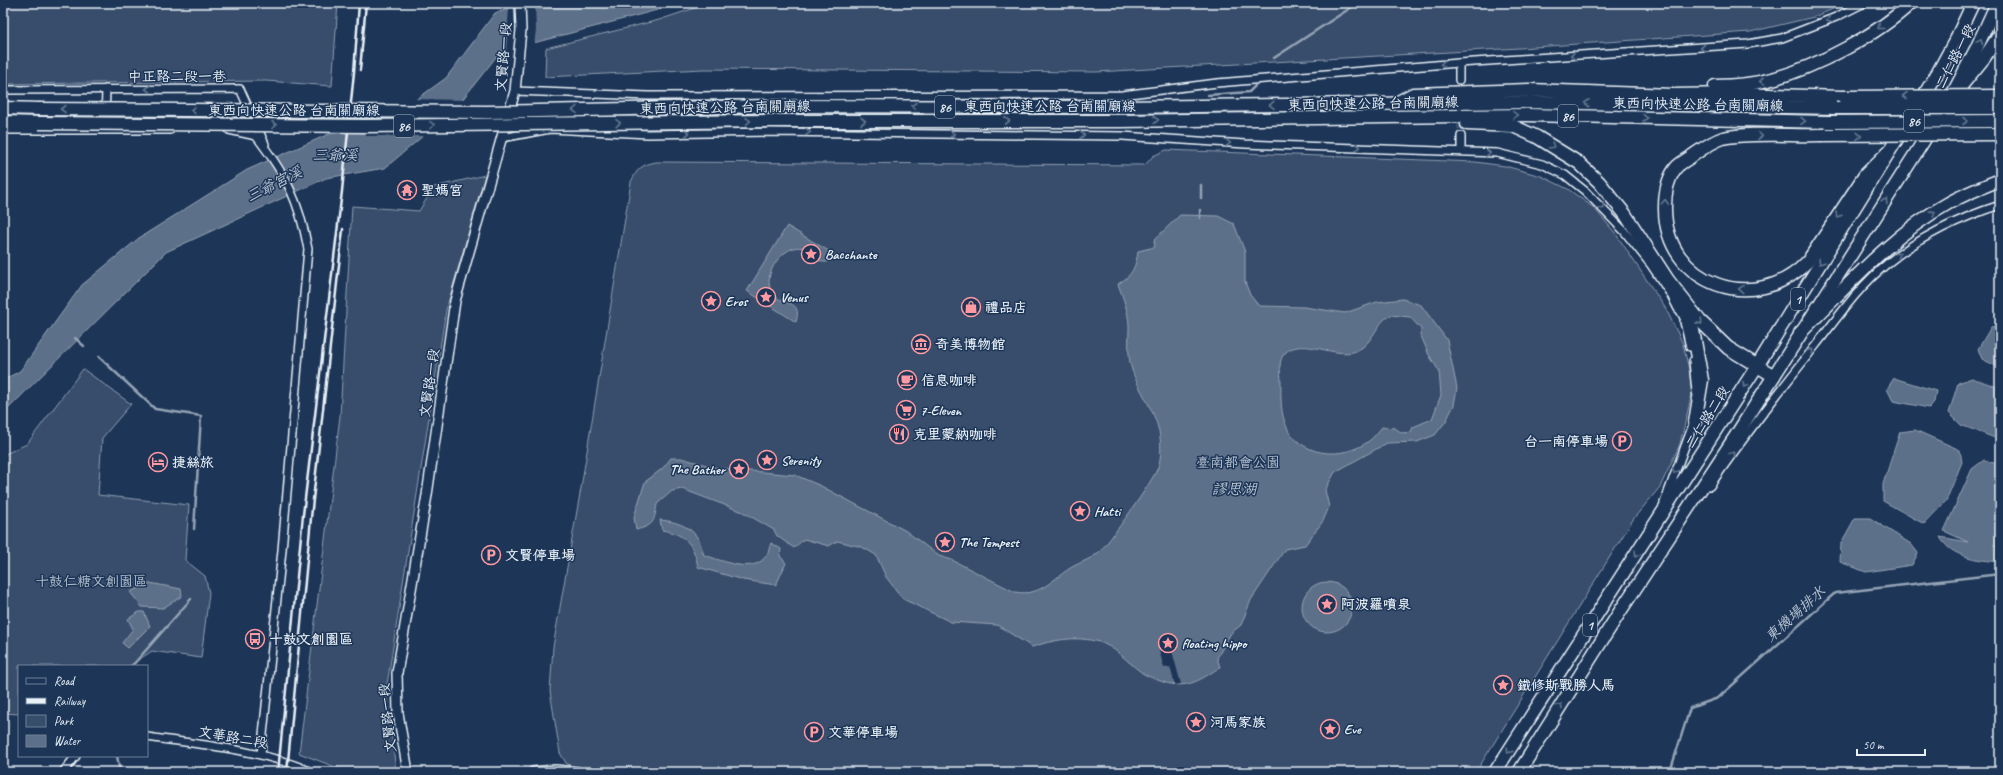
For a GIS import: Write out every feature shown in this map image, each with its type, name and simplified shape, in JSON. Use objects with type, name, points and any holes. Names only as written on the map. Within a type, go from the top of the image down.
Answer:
[{"type":"main road","points":[[1643,94],[1672,88],[1736,86],[1772,79],[1833,54],[1875,32],[1910,3]]},
{"type":"main road","name":"二仁路一段","points":[[1937,74],[1956,39],[1972,3]]},
{"type":"main road","name":"二仁路一段","points":[[1949,101],[1976,49],[1997,3]]},
{"type":"main road","points":[[1949,101],[1984,58],[2000,34]]},
{"type":"main road","name":"二仁路二段","points":[[1496,772],[1757,366],[1937,74]]},
{"type":"main road","points":[[1395,103],[1413,94],[1529,90],[1643,94],[2000,96]]},
{"type":"main road","name":"東西向快速公路 台南關廟線","points":[[3,108],[489,112],[769,101],[1122,101],[1190,106],[1530,102],[1836,108],[2000,108]]},
{"type":"main road","name":"1","points":[[1519,772],[1621,610],[1774,376],[1949,101]]},
{"type":"main road","name":"東西向快速公路 台南關廟線","points":[[3,122],[366,126],[769,126],[1527,115],[1828,122],[2000,121]]},
{"type":"main road","points":[[1308,119],[1513,126],[1531,134],[1579,163],[1599,182],[1625,214],[1668,280],[1712,334],[1728,348],[1774,376]]},
{"type":"main road","points":[[1888,152],[1865,174],[1808,261],[1798,272],[1785,280],[1756,289],[1740,290],[1725,287],[1696,274],[1683,262],[1668,234],[1665,218],[1668,183],[1675,168],[1707,144],[1724,138],[1749,136],[2000,134]]},
{"type":"main road","points":[[1800,333],[1885,249],[1923,219],[1947,204],[2000,180]]},
{"type":"main road","points":[[1668,280],[1693,330],[1697,349],[1702,380],[1695,422]]},
{"type":"street","name":"文賢路一段","points":[[408,772],[398,713],[397,673],[427,495],[455,301],[515,91],[519,54],[520,3]]},
{"type":"street","points":[[1122,101],[1189,86],[1459,63],[1748,44],[1782,38],[1836,17],[1864,3]]},
{"type":"street","points":[[1459,63],[1459,80]]},
{"type":"street","name":"中正路二段一巷","points":[[3,90],[240,89],[270,155]]},
{"type":"street","points":[[105,130],[106,90]]},
{"type":"street","points":[[515,91],[769,101]]},
{"type":"street","points":[[502,138],[550,130],[648,134],[769,126],[1122,136],[1189,141],[1462,151],[1497,153],[1542,164],[1560,172],[1585,191],[1624,231],[1671,295],[1686,326],[1693,362],[1696,392],[1695,422],[1674,472],[1658,522]]},
{"type":"street","points":[[3,130],[234,130],[256,136],[280,169],[291,190],[303,219],[308,249],[306,280],[281,566],[261,754]]},
{"type":"street","points":[[1461,136],[1462,151]]},
{"type":"street","points":[[1621,610],[1630,605],[1714,479],[1786,383],[1860,289],[1886,264],[1931,234],[1957,220],[2000,205]]},
{"type":"street","name":"文華路二段","points":[[148,737],[261,754],[287,761],[312,772]]},
{"type":"street","points":[[63,772],[75,757]]},
{"type":"street","points":[[533,772],[555,770],[578,772]]},
{"type":"green space","points":[[3,3],[338,3],[332,86],[266,81],[3,84]]},
{"type":"green space","points":[[710,3],[1847,3],[1814,17],[1750,32],[1520,48],[1096,72],[703,69],[545,77],[546,48],[659,20]]},
{"type":"green space","name":"臺南都會公園","points":[[1166,150],[1475,162],[1505,166],[1541,176],[1568,189],[1594,208],[1616,234],[1666,309],[1683,344],[1690,374],[1692,393],[1680,444],[1660,487],[1634,518],[1476,772],[658,772],[627,769],[578,769],[566,763],[560,753],[550,691],[553,647],[581,488],[631,182],[640,168],[656,162],[1145,165],[1153,156]]},
{"type":"green space","points":[[485,175],[446,310],[386,691],[396,771],[348,772],[299,753],[340,416],[352,206],[419,211],[434,187]]},
{"type":"green space","name":"十鼓仁糖文創園區","points":[[83,369],[131,404],[102,438],[98,495],[189,505],[185,560],[205,576],[209,593],[201,658],[152,651],[131,665],[18,665],[18,714],[3,713],[3,455],[27,444]]},
{"type":"water","name":"三爺溪","points":[[528,3],[677,3],[661,9],[500,52],[455,109],[385,168],[326,178],[166,252],[3,414],[3,380],[20,371],[82,285],[139,238],[247,170],[329,134],[378,127],[446,78],[495,13]]},
{"type":"water","name":"謬思湖","points":[[1180,215],[1218,216],[1234,224],[1245,252],[1245,282],[1250,295],[1259,306],[1304,307],[1345,313],[1377,302],[1403,299],[1421,305],[1447,340],[1457,388],[1454,405],[1446,421],[1435,435],[1417,442],[1387,443],[1335,472],[1325,490],[1329,507],[1323,521],[1305,545],[1285,549],[1251,600],[1241,625],[1231,633],[1217,658],[1220,667],[1198,681],[1183,685],[1176,685],[1144,675],[1115,650],[1096,641],[1071,639],[1048,642],[1032,647],[997,625],[951,622],[903,599],[886,577],[876,555],[862,547],[837,541],[829,546],[804,539],[794,548],[777,536],[774,530],[743,512],[682,489],[672,491],[657,504],[654,519],[650,525],[636,530],[634,517],[645,482],[663,468],[671,458],[681,458],[717,468],[795,475],[821,486],[906,531],[939,556],[952,560],[1015,592],[1033,592],[1040,589],[1066,571],[1092,557],[1103,548],[1130,512],[1149,484],[1158,467],[1161,449],[1159,431],[1154,415],[1138,385],[1130,364],[1129,325],[1125,304],[1118,284],[1130,274],[1136,262],[1138,251],[1155,247],[1154,240]],"holes":[[[1391,315],[1410,317],[1421,329],[1421,336],[1429,355],[1439,371],[1441,395],[1432,419],[1413,427],[1411,432],[1402,433],[1395,428],[1382,427],[1369,441],[1346,451],[1334,453],[1322,452],[1310,449],[1300,443],[1291,434],[1285,423],[1282,412],[1280,362],[1283,355],[1293,348],[1301,347],[1348,353],[1356,351],[1367,343],[1386,318]]]},
{"type":"water","points":[[787,226],[837,256],[828,262],[824,262],[817,259],[807,249],[794,248],[789,250],[777,260],[769,277],[769,284],[774,295],[797,309],[796,322],[747,291]]},
{"type":"water","points":[[2000,325],[2000,368],[1982,359],[1978,349],[1991,327]]},
{"type":"water","points":[[1894,378],[1936,391],[1934,402],[1929,408],[1893,401],[1887,389]]},
{"type":"water","points":[[1972,378],[2000,388],[2000,440],[1961,425],[1949,413],[1958,383]]},
{"type":"water","points":[[1915,430],[1960,450],[1962,462],[1946,501],[1924,524],[1883,501],[1883,484],[1900,432]]},
{"type":"water","points":[[1984,460],[2000,465],[2000,545],[1993,545],[2000,547],[2000,562],[1975,559],[1958,554],[1945,544],[1940,537],[1968,542],[1944,531],[1972,469]]},
{"type":"water","points":[[1855,518],[1870,518],[1911,544],[1918,553],[1912,565],[1866,572],[1840,562],[1841,543]]},
{"type":"water","points":[[660,520],[670,521],[690,529],[698,539],[704,555],[737,565],[754,565],[767,555],[771,543],[781,549],[780,556],[786,563],[776,585],[743,580],[698,567],[694,552],[688,542],[677,534],[662,530]]},
{"type":"water","name":"阿波羅噴泉","points":[[1322,582],[1332,582],[1345,589],[1352,602],[1352,612],[1345,625],[1332,632],[1322,632],[1313,628],[1306,621],[1302,612],[1302,602],[1306,593],[1313,586]]},
{"type":"water","points":[[150,583],[181,589],[182,596],[163,608],[142,607],[130,592]]},
{"type":"water","points":[[139,612],[144,612],[150,626],[128,648],[122,643],[133,629],[128,619]]},
{"type":"pier","points":[[521,3],[535,3],[536,30],[534,45],[506,53],[509,7]]},
{"type":"pier","points":[[414,99],[465,100],[456,111],[426,136],[366,136],[366,127],[377,125]]},
{"type":"pier","points":[[1171,647],[1181,684],[1175,685],[1170,667],[1164,668],[1159,650]]},
{"type":"waterway","points":[[1274,58],[1358,3]]},
{"type":"waterway","points":[[1208,95],[1249,92],[1255,86]]},
{"type":"waterway","points":[[1201,185],[1201,198]]},
{"type":"waterway","points":[[1200,210],[1200,218]]},
{"type":"waterway","points":[[75,338],[84,346]]},
{"type":"waterway","points":[[99,357],[155,409],[201,416],[194,529]]},
{"type":"waterway","name":"東機場排水","points":[[1670,772],[1690,708],[1718,698],[1835,593],[2000,574]]},
{"type":"waterway","points":[[133,665],[191,599]]},
{"type":"waterway","points":[[117,757],[120,772]]},
{"type":"tunnel","points":[[1460,112],[1461,136]]},
{"type":"railway","points":[[278,772],[303,515],[342,191],[354,72],[359,3]]},
{"type":"railway","points":[[360,70],[366,3]]},
{"type":"railway","points":[[287,772],[311,518],[343,229]]},
{"type":"place","name":"聖媽宮","points":[[407,190]]},
{"type":"place","name":"Bacchante","points":[[811,254]]},
{"type":"place","name":"Venus","points":[[766,297]]},
{"type":"place","name":"Eros","points":[[711,301]]},
{"type":"place","name":"禮品店","points":[[971,307]]},
{"type":"place","name":"奇美博物館","points":[[921,344]]},
{"type":"place","name":"信息咖啡","points":[[907,380]]},
{"type":"place","name":"7-Eleven","points":[[906,410]]},
{"type":"place","name":"克里蒙納咖啡","points":[[899,434]]},
{"type":"place","name":"台一南停車場","points":[[1622,441]]},
{"type":"place","name":"Serenity","points":[[767,460]]},
{"type":"place","name":"捷絲旅","points":[[158,462]]},
{"type":"place","name":"The Bather","points":[[739,469]]},
{"type":"place","name":"Hatti","points":[[1080,511]]},
{"type":"place","name":"The Tempest","points":[[945,542]]},
{"type":"place","name":"文賢停車場","points":[[491,555]]},
{"type":"place","name":"阿波羅噴泉","points":[[1327,604]]},
{"type":"place","name":"十鼓文創園區","points":[[255,639]]},
{"type":"place","name":"floating hippo","points":[[1168,643]]},
{"type":"place","name":"鐵修斯戰勝人馬","points":[[1503,685]]},
{"type":"place","name":"河馬家族","points":[[1196,722]]},
{"type":"place","name":"Eve","points":[[1330,729]]},
{"type":"place","name":"文華停車場","points":[[814,732]]},
{"type":"water label","name":"三爺宮溪","points":[[274,184]]}]
